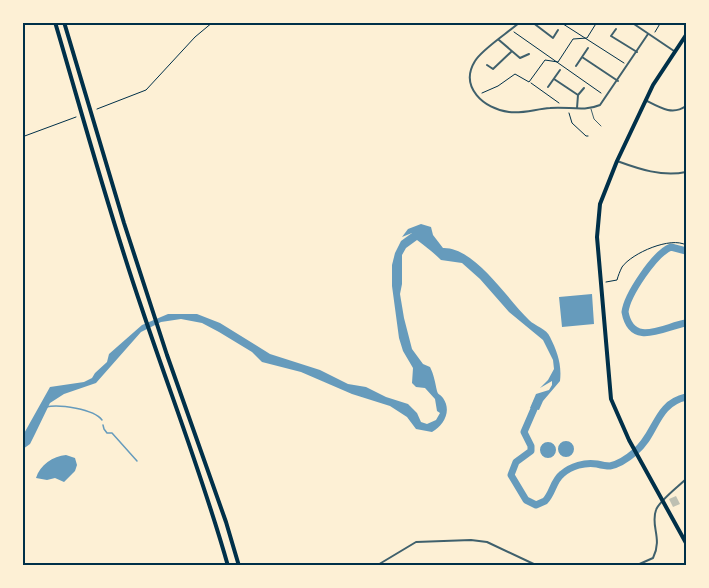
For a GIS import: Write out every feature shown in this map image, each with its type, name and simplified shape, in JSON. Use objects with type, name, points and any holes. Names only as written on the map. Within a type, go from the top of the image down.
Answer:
[{"type":"highway","points":[[55,22],[140,304],[187,437],[228,566]]},
{"type":"highway","points":[[63,22],[149,301],[226,522],[239,566]]},
{"type":"highway","points":[[687,35],[645,100],[603,192],[597,237],[611,399],[628,440],[687,543]]},
{"type":"street","points":[[520,22],[482,53],[474,62],[470,75],[471,91],[481,101],[508,112],[591,109],[600,105],[648,34]]},
{"type":"street","points":[[532,22],[553,38],[558,30]]},
{"type":"street","points":[[631,22],[675,52]]},
{"type":"street","points":[[616,29],[612,36],[637,52]]},
{"type":"street","points":[[499,40],[520,58],[529,54]]},
{"type":"street","points":[[576,66],[588,48]]},
{"type":"street","points":[[487,65],[493,69],[511,52]]},
{"type":"street","points":[[582,57],[618,81]]},
{"type":"street","points":[[548,87],[560,70]]},
{"type":"street","points":[[554,79],[578,95]]},
{"type":"street","points":[[577,108],[578,95],[584,88]]},
{"type":"street","points":[[645,100],[670,111],[687,106]]},
{"type":"street","points":[[617,161],[649,172],[673,174],[687,172]]},
{"type":"street","points":[[635,566],[650,561],[654,555],[658,541],[655,514],[657,507],[687,479]]},
{"type":"street","points":[[376,566],[416,542],[471,540],[487,542],[538,566]]},
{"type":"lane","points":[[591,109],[594,119],[601,126]]},
{"type":"path","points":[[110,104],[146,90],[213,22]]},
{"type":"path","points":[[560,22],[624,63]]},
{"type":"path","points":[[587,38],[597,22]]},
{"type":"path","points":[[655,32],[661,22]]},
{"type":"path","points":[[514,32],[606,97]]},
{"type":"path","points":[[558,62],[573,39],[587,38]]},
{"type":"path","points":[[529,82],[545,60],[558,62]]},
{"type":"path","points":[[480,93],[498,86],[515,74],[560,103]]},
{"type":"path","points":[[569,108],[572,123],[588,136]]},
{"type":"path","points":[[22,137],[61,123]]},
{"type":"path","points":[[600,282],[616,280],[623,266],[637,255],[662,243],[682,242],[687,245]]},
{"type":"water","points":[[421,224],[431,227],[433,235],[443,248],[455,250],[478,265],[529,320],[548,334],[558,358],[560,381],[543,401],[539,410],[530,408],[536,394],[549,390],[552,381],[540,388],[554,369],[553,360],[543,340],[509,312],[480,279],[462,263],[441,260],[417,240],[406,248],[402,255],[400,294],[412,349],[423,364],[430,367],[437,392],[446,403],[447,413],[443,422],[432,432],[416,429],[407,417],[390,406],[352,394],[301,372],[262,362],[252,352],[219,332],[202,323],[181,319],[161,322],[141,332],[96,383],[64,394],[50,403],[30,444],[23,449],[22,437],[50,387],[84,382],[92,378],[107,362],[109,354],[142,325],[168,314],[197,314],[220,323],[270,354],[320,370],[348,384],[366,387],[408,404],[417,413],[421,422],[427,424],[436,420],[440,413],[437,411],[435,399],[425,388],[416,387],[412,383],[413,368],[403,351],[399,338],[392,286],[392,265],[395,253],[401,241],[412,233],[402,237],[408,229]]},
{"type":"water","points":[[592,294],[594,324],[562,327],[559,297]]},
{"type":"water","points":[[566,441],[574,449],[566,457],[558,449]]},
{"type":"water","points":[[548,442],[556,450],[548,458],[540,450]]},
{"type":"water","points":[[66,455],[75,458],[77,465],[75,471],[64,482],[55,478],[47,480],[36,478],[48,462]]},
{"type":"building","points":[[676,496],[680,504],[673,507],[669,499]]},
{"type":"waterway","points":[[686,251],[671,247],[657,257],[636,286],[625,312],[629,323],[635,330],[642,333],[659,331],[686,323]]},
{"type":"waterway","points":[[537,402],[524,432],[531,451],[516,462],[511,475],[526,500],[536,505],[545,501],[559,477],[566,471],[578,465],[610,466],[627,459],[642,445],[668,406],[686,397]]},
{"type":"waterway","points":[[46,407],[76,408],[92,413],[102,420]]},
{"type":"waterway","points":[[103,425],[107,433],[112,433],[137,461]]}]
